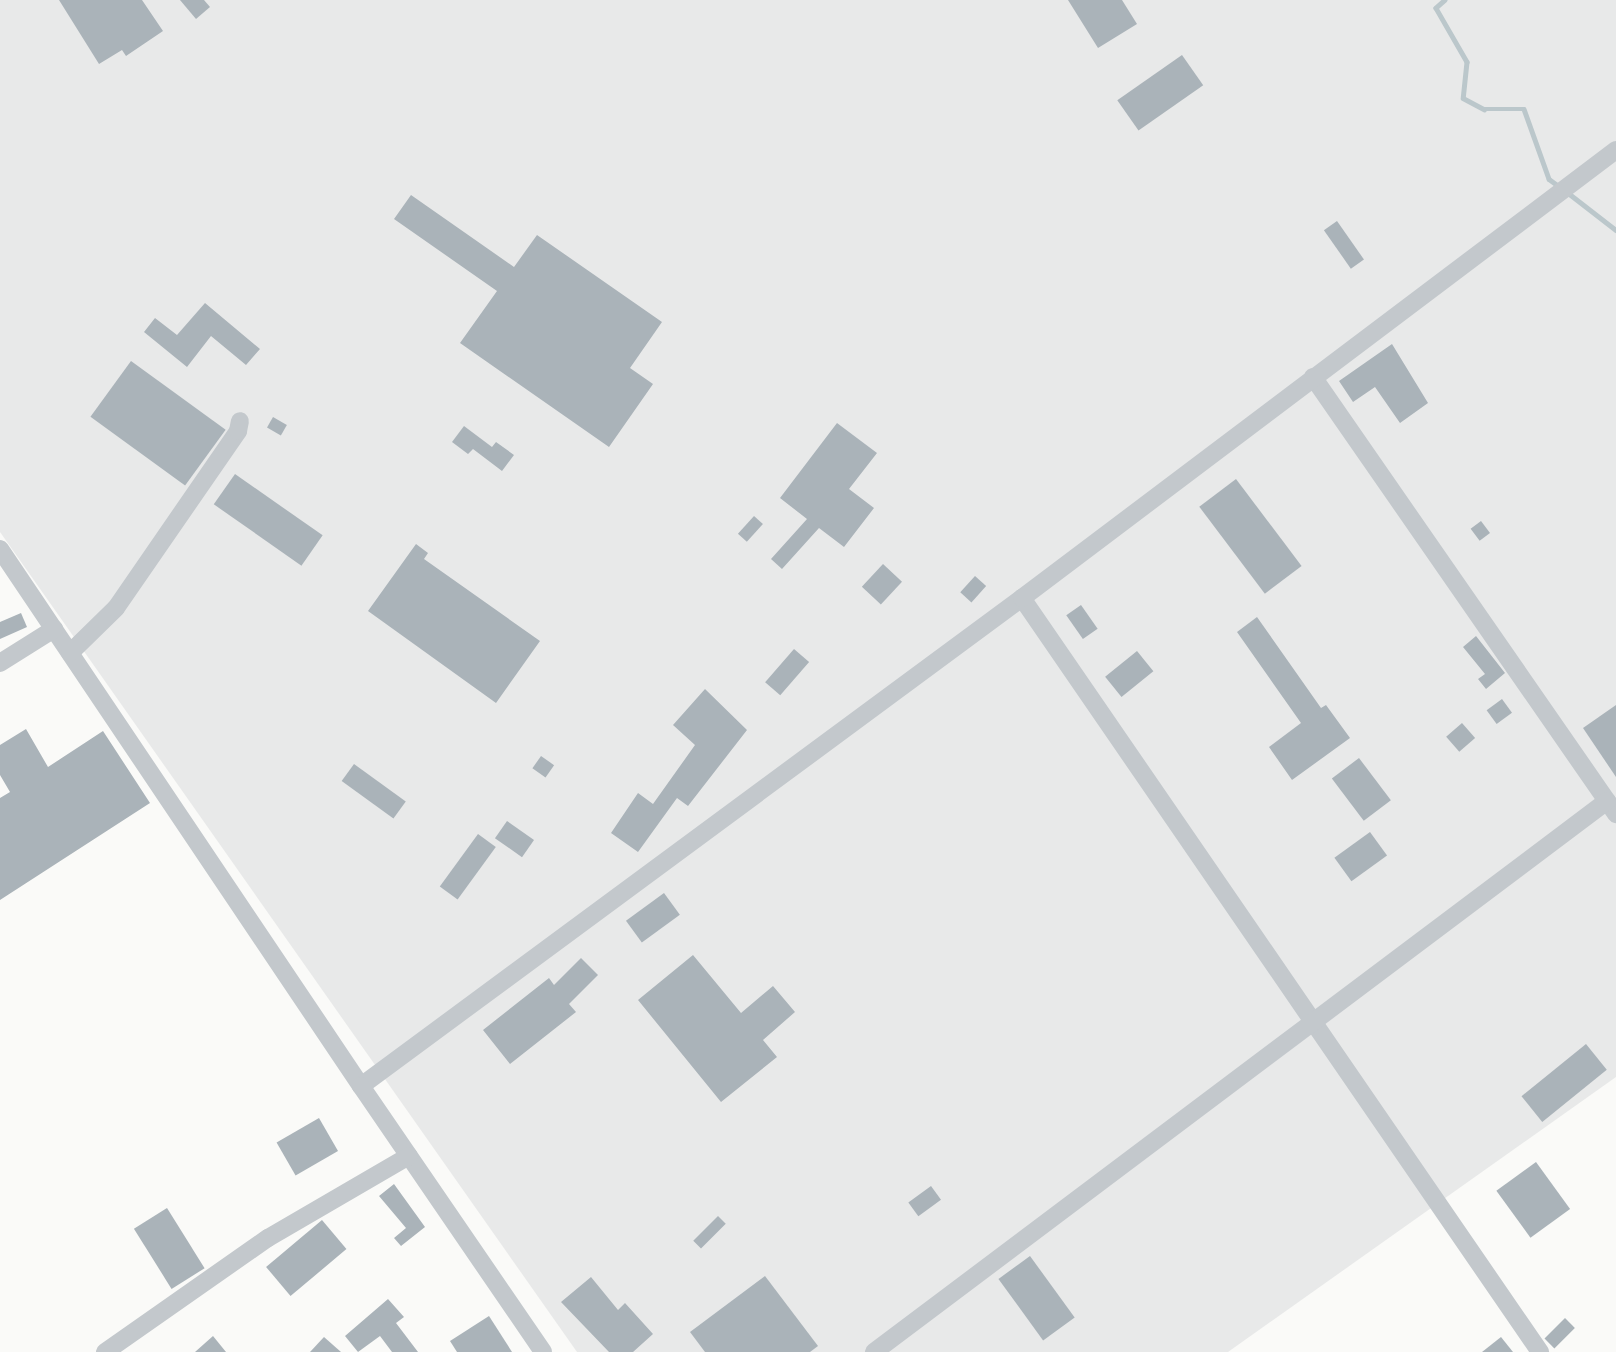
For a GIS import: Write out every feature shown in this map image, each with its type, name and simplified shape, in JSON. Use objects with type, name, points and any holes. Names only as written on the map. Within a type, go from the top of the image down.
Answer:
[{"type":"street","points":[[361,1086],[1022,598],[1616,150]]},
{"type":"street","points":[[874,1352],[1611,807],[1313,377]]},
{"type":"street","points":[[70,653],[116,608],[238,431],[240,421]]},
{"type":"street","points":[[0,549],[543,1352]]},
{"type":"street","points":[[1022,598],[1540,1352]]},
{"type":"street","points":[[0,663],[54,629]]},
{"type":"street","points":[[105,1352],[268,1238],[409,1156]]},
{"type":"shaded area","points":[[0,0],[1616,0],[1616,1077],[1228,1352],[577,1352],[0,532]]},
{"type":"building","points":[[59,0],[142,0],[163,31],[126,56],[122,50],[99,64]]},
{"type":"building","points":[[180,0],[204,0],[210,7],[196,19]]},
{"type":"building","points":[[1068,0],[1122,0],[1137,24],[1098,48]]},
{"type":"building","points":[[1182,55],[1203,85],[1139,131],[1117,100]]},
{"type":"building","points":[[411,195],[514,267],[537,235],[662,322],[630,368],[653,384],[609,447],[460,343],[497,291],[394,219]]},
{"type":"building","points":[[1337,221],[1364,260],[1351,269],[1324,230]]},
{"type":"building","points":[[205,303],[260,349],[246,365],[211,336],[187,367],[144,332],[155,318],[177,335]]},
{"type":"building","points":[[1392,344],[1428,403],[1400,423],[1375,387],[1353,402],[1339,381]]},
{"type":"building","points":[[131,361],[226,430],[185,486],[90,417]]},
{"type":"building","points":[[273,417],[287,425],[281,435],[267,427]]},
{"type":"building","points":[[837,423],[877,453],[849,489],[874,508],[844,547],[819,528],[782,569],[771,559],[807,519],[780,498]]},
{"type":"building","points":[[464,426],[492,447],[496,442],[514,455],[502,471],[473,449],[468,454],[452,442]]},
{"type":"building","points":[[235,474],[323,535],[301,566],[214,504]]},
{"type":"building","points":[[1236,479],[1302,566],[1265,594],[1199,507]]},
{"type":"building","points":[[754,516],[763,524],[747,542],[738,534]]},
{"type":"building","points":[[1481,521],[1490,533],[1480,541],[1471,529]]},
{"type":"building","points":[[416,544],[428,553],[424,559],[540,641],[496,703],[368,611]]},
{"type":"building","points":[[883,564],[902,582],[881,604],[862,587]]},
{"type":"building","points":[[975,576],[986,586],[971,602],[960,592]]},
{"type":"building","points":[[1081,605],[1098,629],[1083,639],[1066,615]]},
{"type":"building","points":[[21,613],[27,627],[0,639],[0,622]]},
{"type":"building","points":[[1257,617],[1321,708],[1326,705],[1350,738],[1292,780],[1269,747],[1301,723],[1237,632]]},
{"type":"building","points":[[1476,636],[1505,673],[1486,689],[1478,679],[1485,674],[1463,647]]},
{"type":"building","points":[[794,649],[809,662],[780,695],[765,682]]},
{"type":"building","points":[[1137,651],[1153,671],[1121,697],[1105,677]]},
{"type":"building","points":[[705,689],[747,730],[688,806],[677,798],[638,852],[611,833],[638,793],[653,804],[695,745],[673,725]]},
{"type":"building","points":[[1502,699],[1512,713],[1497,724],[1487,710]]},
{"type":"building","points":[[1616,705],[1616,777],[1583,728]]},
{"type":"building","points":[[1462,723],[1475,738],[1459,752],[1446,737]]},
{"type":"building","points":[[26,729],[48,767],[103,731],[150,803],[0,900],[0,798],[10,792],[0,775],[0,745]]},
{"type":"building","points":[[541,756],[554,765],[546,777],[532,768]]},
{"type":"building","points":[[1359,758],[1391,800],[1364,821],[1332,778]]},
{"type":"building","points":[[354,764],[406,802],[393,819],[342,781]]},
{"type":"building","points":[[507,821],[534,840],[522,857],[495,838]]},
{"type":"building","points":[[1370,832],[1387,855],[1351,881],[1334,858]]},
{"type":"building","points":[[478,834],[496,847],[458,900],[440,887]]},
{"type":"building","points":[[664,893],[680,915],[642,942],[626,921]]},
{"type":"building","points":[[693,955],[741,1013],[773,986],[795,1012],[763,1040],[777,1057],[721,1102],[638,1000]]},
{"type":"building","points":[[581,958],[598,975],[569,1004],[576,1012],[510,1064],[483,1030],[549,978],[554,985]]},
{"type":"building","points":[[1586,1044],[1607,1070],[1542,1122],[1521,1096]]},
{"type":"building","points":[[319,1118],[338,1151],[296,1175],[277,1142]]},
{"type":"building","points":[[1536,1162],[1570,1209],[1530,1238],[1496,1191]]},
{"type":"building","points":[[394,1184],[425,1227],[401,1246],[394,1238],[406,1228],[379,1196]]},
{"type":"building","points":[[931,1186],[941,1200],[918,1216],[908,1202]]},
{"type":"building","points":[[167,1208],[205,1268],[172,1289],[134,1229]]},
{"type":"building","points":[[718,1216],[726,1224],[701,1249],[693,1241]]},
{"type":"building","points":[[322,1220],[346,1249],[291,1296],[266,1267]]},
{"type":"building","points":[[1030,1256],[1075,1317],[1043,1340],[998,1279]]},
{"type":"building","points":[[765,1276],[818,1346],[810,1352],[705,1352],[690,1332]]},
{"type":"building","points":[[591,1277],[618,1310],[625,1303],[653,1334],[633,1352],[609,1352],[561,1302]]},
{"type":"building","points":[[388,1299],[404,1317],[396,1323],[418,1352],[392,1352],[380,1336],[358,1352],[345,1336]]},
{"type":"building","points":[[489,1316],[512,1352],[457,1352],[450,1341]]},
{"type":"building","points":[[1565,1318],[1575,1328],[1554,1348],[1544,1339]]},
{"type":"building","points":[[213,1336],[226,1352],[195,1352]]},
{"type":"building","points":[[324,1337],[341,1352],[310,1352]]},
{"type":"building","points":[[1501,1337],[1513,1352],[1482,1352]]},
{"type":"waterway","points":[[1445,0],[1436,8],[1467,62],[1463,98],[1484,109],[1524,109],[1549,179],[1560,187]]},
{"type":"waterway","points":[[1567,192],[1616,230]]}]
